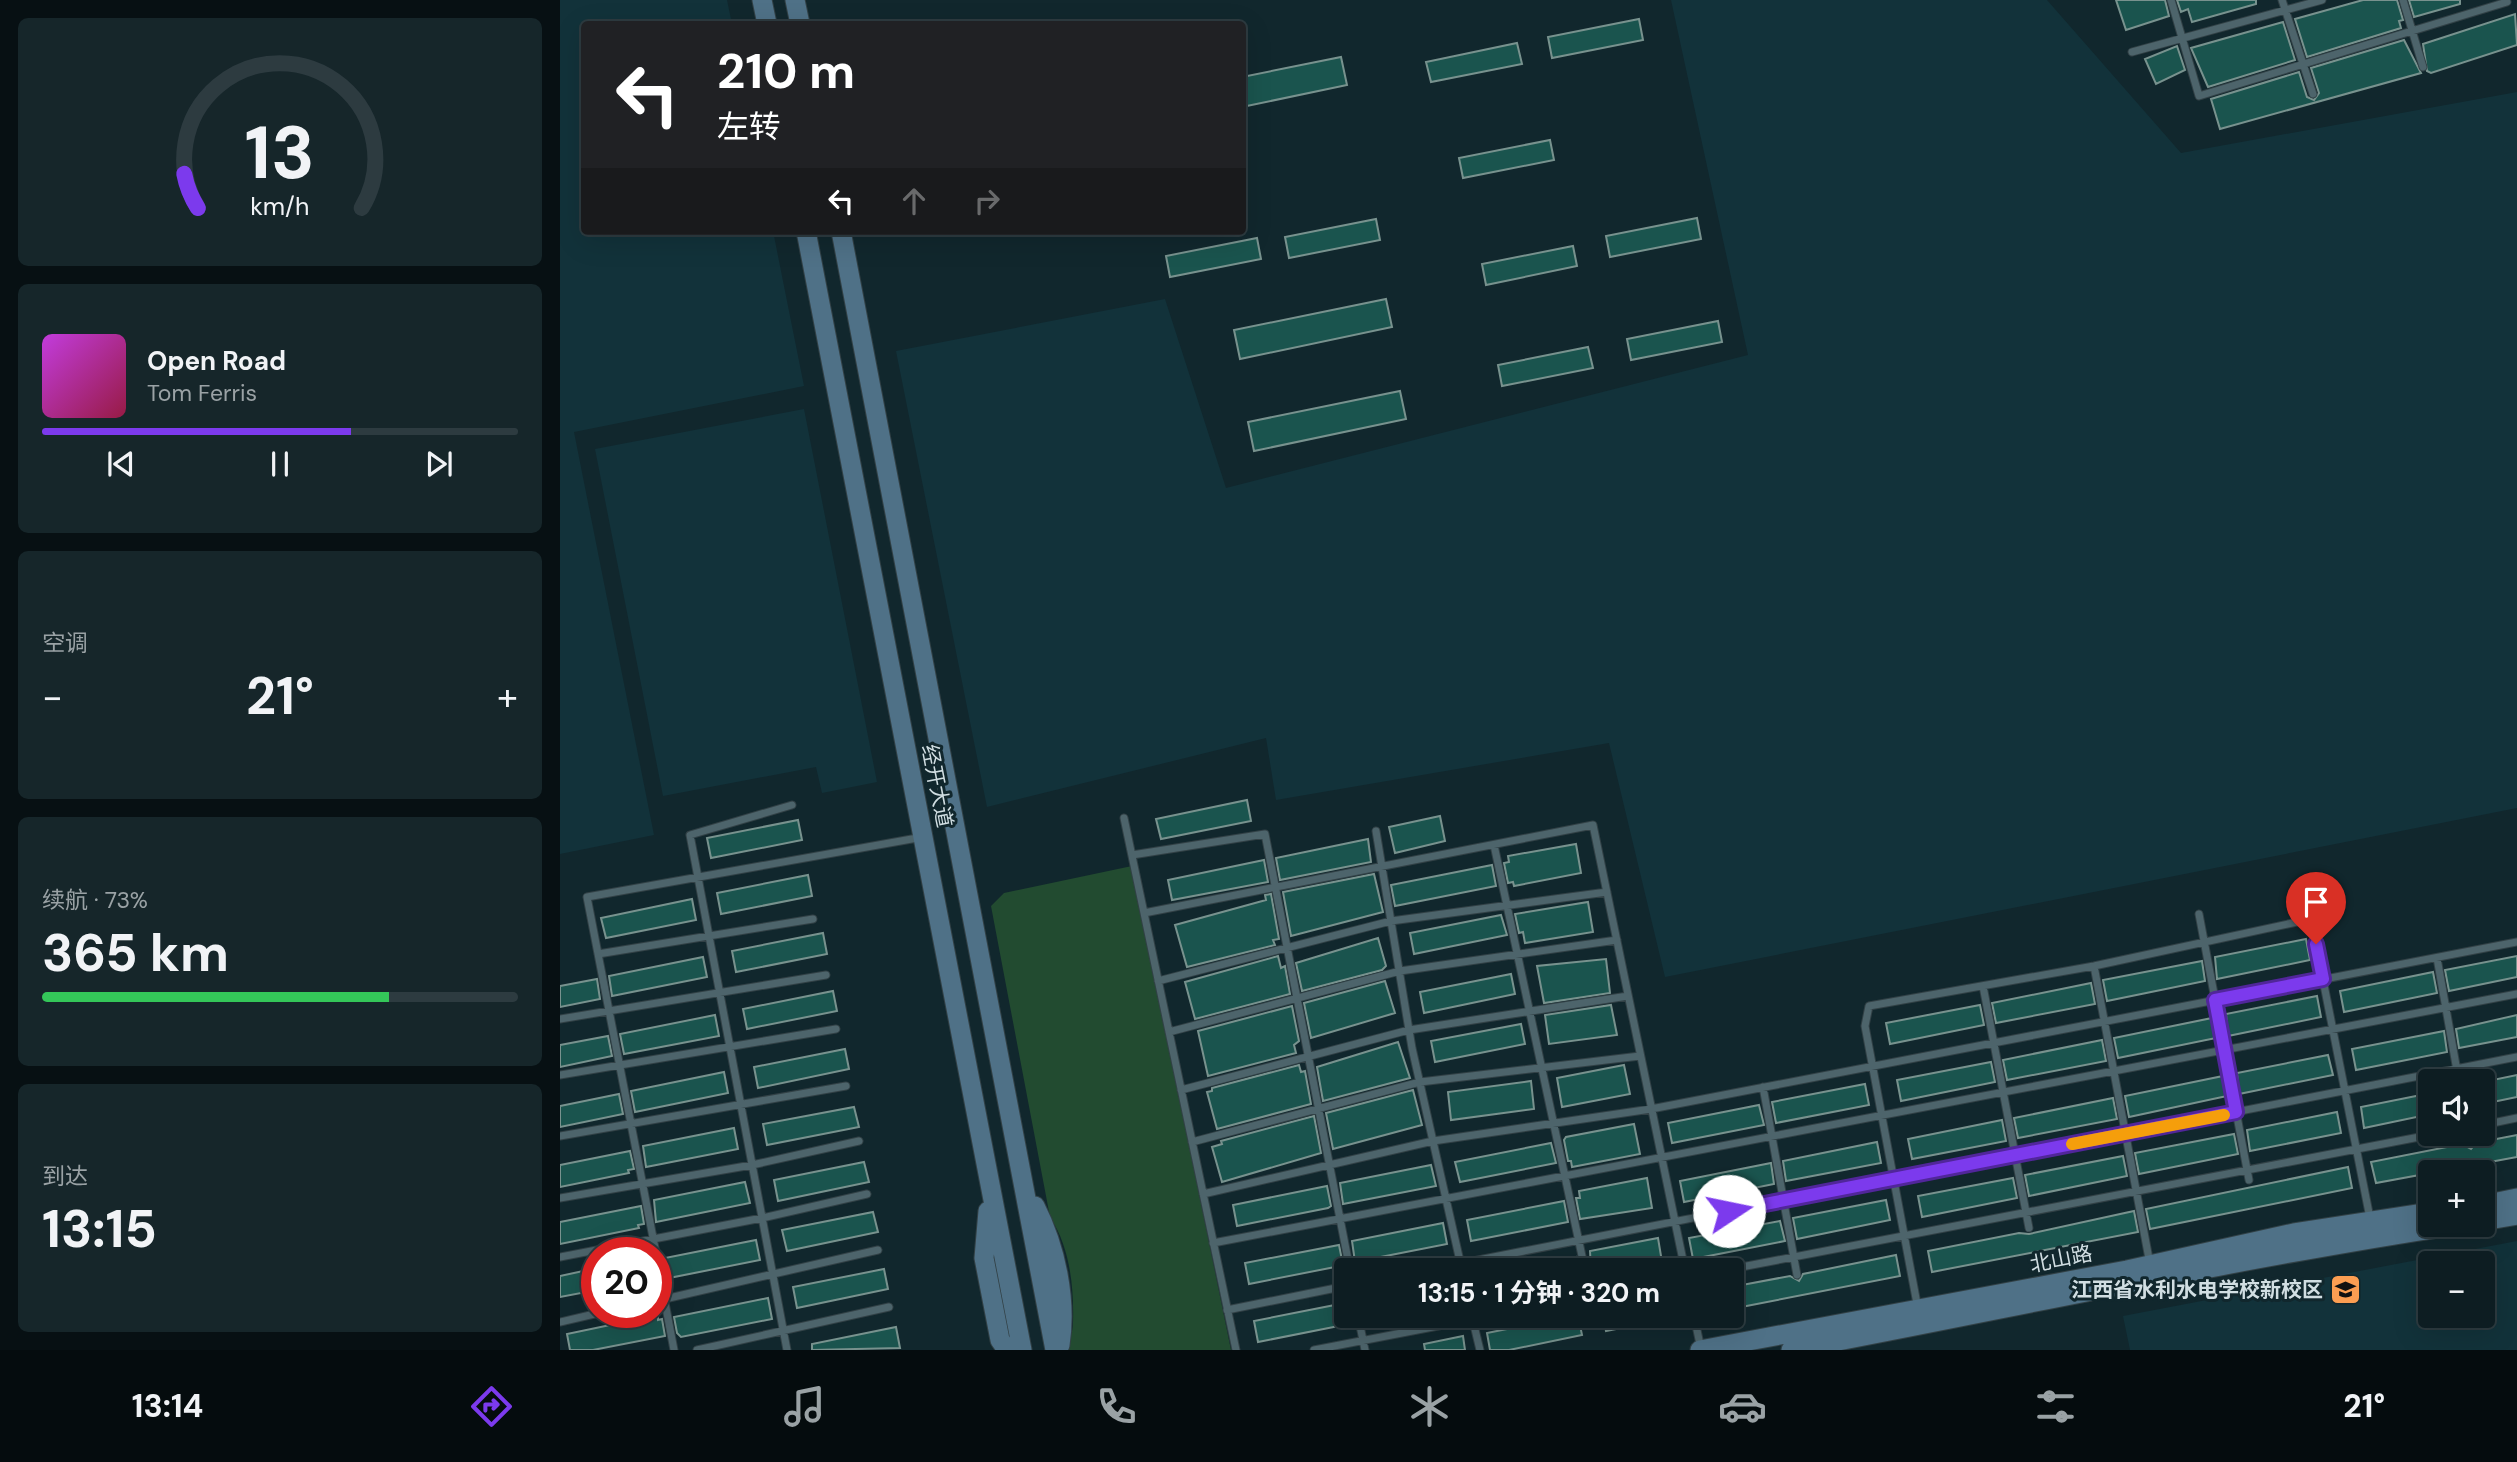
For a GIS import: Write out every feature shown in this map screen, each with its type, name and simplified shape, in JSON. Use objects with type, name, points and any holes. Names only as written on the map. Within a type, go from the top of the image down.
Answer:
[{"type":"main road","points":[[762,0],[766,21]]},
{"type":"main road","points":[[794,0],[799,21]]},
{"type":"main road","name":"经开大道","points":[[807,235],[1022,1350]]},
{"type":"main road","name":"经开大道","points":[[842,235],[1058,1350]]},
{"type":"main road","points":[[991,1186],[984,1258],[1000,1340],[1007,1350]]},
{"type":"main road","points":[[2495,1203],[2517,1198]]},
{"type":"main road","name":"北山路","points":[[1700,1350],[2150,1265],[2294,1233],[2418,1215]]},
{"type":"main road","points":[[2495,1219],[2517,1215]]},
{"type":"main road","name":"北山路","points":[[1791,1350],[1861,1343],[2296,1249],[2418,1231]]},
{"type":"lane","points":[[2171,0],[2199,96],[2507,2]]},
{"type":"lane","points":[[2282,0],[2313,94]]},
{"type":"lane","points":[[2133,52],[2322,0]]},
{"type":"lane","points":[[2403,0],[2423,67]]},
{"type":"lane","points":[[787,1350],[690,835],[792,805]]},
{"type":"lane","points":[[1124,818],[1236,1350]]},
{"type":"lane","points":[[1144,913],[1593,825],[1682,1258]]},
{"type":"lane","points":[[1376,831],[1409,1030],[1459,1258]]},
{"type":"lane","points":[[1132,855],[1265,834],[1348,1258]]},
{"type":"lane","points":[[653,1237],[587,897],[924,837]]},
{"type":"lane","points":[[1494,845],[1582,1258]]},
{"type":"lane","points":[[1158,981],[1391,921],[1607,891]]},
{"type":"lane","points":[[2199,915],[2249,1180]]},
{"type":"lane","points":[[598,954],[813,919]]},
{"type":"lane","points":[[1918,1309],[1865,1026],[1869,1006],[2094,966],[2311,919],[2370,1221]]},
{"type":"lane","points":[[1168,1032],[1399,971],[1616,940]]},
{"type":"lane","points":[[1203,1194],[1433,1141],[1651,1109],[2517,942]]},
{"type":"lane","points":[[2437,958],[2457,1069],[2517,1057]]},
{"type":"lane","points":[[2094,966],[2150,1265]]},
{"type":"lane","points":[[560,1019],[826,975]]},
{"type":"lane","points":[[1983,986],[2029,1228]]},
{"type":"lane","points":[[1213,1243],[2517,994]]},
{"type":"lane","points":[[1181,1090],[1409,1030],[1628,996]]},
{"type":"lane","points":[[560,1076],[836,1029]]},
{"type":"lane","points":[[1192,1142],[1420,1082],[1640,1056]]},
{"type":"lane","points":[[1502,1258],[2418,1077]]},
{"type":"lane","points":[[560,1136],[846,1086]]},
{"type":"lane","points":[[1763,1087],[1797,1275]]},
{"type":"lane","points":[[2495,1123],[2517,1118]]},
{"type":"lane","points":[[1744,1267],[2418,1137]]},
{"type":"lane","points":[[560,1198],[752,1165],[859,1141]]},
{"type":"lane","points":[[663,1237],[867,1194]]},
{"type":"lane","points":[[672,1297],[878,1250]]},
{"type":"lane","points":[[560,1257],[581,1253]]},
{"type":"lane","points":[[1227,1310],[1334,1288]]},
{"type":"lane","points":[[697,1350],[889,1307]]},
{"type":"lane","points":[[560,1322],[581,1317]]},
{"type":"lane","points":[[668,1328],[674,1350]]},
{"type":"lane","points":[[1361,1328],[1365,1350]]},
{"type":"lane","points":[[1314,1350],[1422,1328]]},
{"type":"lane","points":[[1474,1328],[1480,1350]]},
{"type":"lane","points":[[1696,1328],[1700,1350]]},
{"type":"shaded area","points":[[560,0],[727,0],[731,21],[581,21],[581,235],[774,235],[804,386],[574,432],[654,835],[560,854]]},
{"type":"shaded area","points":[[1671,0],[2047,0],[2181,153],[2517,92],[2517,808],[1665,977],[1609,743],[1276,800],[1266,738],[987,807],[896,351],[1165,299],[1226,488],[1748,355]]},
{"type":"shaded area","points":[[804,409],[877,782],[822,793],[816,767],[663,796],[595,449]]},
{"type":"shaded area","name":"江西省水利水电学校新校区","points":[[2517,1241],[2517,1350],[2130,1350],[2123,1316],[2418,1260],[2418,1328],[2495,1328],[2495,1251],[2464,1251]]},
{"type":"green space","points":[[1132,866],[1231,1350],[1068,1350],[1073,1323],[1069,1268],[1062,1241],[1050,1217],[991,906],[1004,893]]},
{"type":"building","points":[[2116,0],[2165,0],[2169,16],[2126,30]]},
{"type":"building","points":[[2177,0],[2256,0],[2256,4],[2192,22],[2188,9],[2181,12]]},
{"type":"building","points":[[2363,0],[2397,0],[2403,20],[2399,21],[2401,28],[2307,57],[2295,19]]},
{"type":"building","points":[[2409,0],[2460,0],[2460,4],[2414,17]]},
{"type":"building","points":[[2515,14],[2517,45],[2431,73],[2427,71],[2423,44]]},
{"type":"building","points":[[1639,19],[1643,40],[1552,58],[1548,37]]},
{"type":"building","points":[[2283,22],[2295,60],[2208,87],[2191,48]]},
{"type":"building","points":[[2404,40],[2421,73],[2220,129],[2211,99],[2299,72],[2307,97],[2314,100],[2319,93],[2311,68]]},
{"type":"building","points":[[1517,43],[1522,64],[1431,82],[1426,62]]},
{"type":"building","points":[[2177,46],[2185,70],[2156,84],[2145,59]]},
{"type":"building","points":[[1341,57],[1347,85],[1246,106],[1246,76]]},
{"type":"building","points":[[1550,140],[1554,160],[1463,178],[1459,158]]},
{"type":"building","points":[[1697,218],[1701,239],[1610,257],[1606,236]]},
{"type":"building","points":[[1376,219],[1380,240],[1289,258],[1285,237]]},
{"type":"building","points":[[1257,238],[1261,259],[1170,277],[1166,256]]},
{"type":"building","points":[[1573,246],[1577,266],[1486,285],[1482,264]]},
{"type":"building","points":[[1386,299],[1392,327],[1240,359],[1234,330]]},
{"type":"building","points":[[1718,321],[1722,342],[1631,360],[1627,339]]},
{"type":"building","points":[[1588,347],[1593,368],[1502,386],[1498,365]]},
{"type":"building","points":[[1400,391],[1406,419],[1254,451],[1248,422]]},
{"type":"building","points":[[1247,800],[1251,821],[1161,839],[1156,819]]},
{"type":"building","points":[[1440,816],[1445,841],[1395,853],[1389,827]]},
{"type":"building","points":[[798,820],[802,840],[711,858],[707,838]]},
{"type":"building","points":[[1368,839],[1371,862],[1280,880],[1276,858]]},
{"type":"building","points":[[1576,844],[1581,873],[1514,886],[1513,882],[1508,883],[1504,863],[1509,862],[1508,856]]},
{"type":"building","points":[[1264,860],[1268,882],[1172,900],[1168,880]]},
{"type":"building","points":[[1492,865],[1496,886],[1395,906],[1391,885]]},
{"type":"building","points":[[1374,874],[1383,912],[1291,936],[1283,892]]},
{"type":"building","points":[[808,875],[812,896],[721,914],[717,893]]},
{"type":"building","points":[[1271,894],[1279,939],[1273,940],[1275,945],[1187,967],[1175,925],[1266,900],[1265,895]]},
{"type":"building","points":[[692,899],[696,920],[606,938],[601,918]]},
{"type":"building","points":[[1588,902],[1593,932],[1525,943],[1523,932],[1519,933],[1515,914]]},
{"type":"building","points":[[1501,915],[1507,935],[1414,954],[1410,933]]},
{"type":"building","points":[[823,933],[827,954],[736,972],[732,951]]},
{"type":"building","points":[[1378,938],[1386,966],[1382,970],[1302,991],[1296,963]]},
{"type":"building","points":[[2306,939],[2310,960],[2217,979],[2215,957]]},
{"type":"building","points":[[1278,956],[1281,968],[1285,966],[1290,994],[1195,1019],[1185,982]]},
{"type":"building","points":[[2517,956],[2517,977],[2449,991],[2445,970]]},
{"type":"building","points":[[703,957],[707,977],[612,996],[609,976]]},
{"type":"building","points":[[1606,959],[1610,993],[1544,1003],[1537,966]]},
{"type":"building","points":[[2202,961],[2205,981],[2107,1001],[2103,980]]},
{"type":"building","points":[[2433,972],[2437,993],[2344,1012],[2340,991]]},
{"type":"building","points":[[1511,974],[1515,994],[1424,1013],[1420,992]]},
{"type":"building","points":[[597,979],[600,999],[560,1007],[560,986]]},
{"type":"building","points":[[1385,981],[1395,1013],[1311,1038],[1304,1003]]},
{"type":"building","points":[[2091,983],[2095,1004],[1996,1023],[1992,1003]]},
{"type":"building","points":[[833,991],[837,1011],[747,1029],[743,1009]]},
{"type":"building","points":[[2317,996],[2321,1017],[2228,1036],[2226,1014]]},
{"type":"building","points":[[1611,1005],[1617,1035],[1549,1044],[1545,1015]]},
{"type":"building","points":[[1980,1005],[1984,1025],[1890,1044],[1886,1023]]},
{"type":"building","points":[[1292,1006],[1299,1041],[1294,1045],[1296,1053],[1208,1076],[1198,1031]]},
{"type":"building","points":[[715,1015],[719,1036],[624,1054],[620,1034]]},
{"type":"building","points":[[2517,1015],[2517,1037],[2459,1048],[2456,1029]]},
{"type":"building","points":[[2212,1018],[2216,1038],[2118,1058],[2114,1038]]},
{"type":"building","points":[[1521,1024],[1525,1044],[1435,1062],[1431,1041]]},
{"type":"building","points":[[2444,1031],[2447,1052],[2356,1070],[2352,1049]]},
{"type":"building","points":[[608,1036],[612,1056],[560,1067],[560,1045]]},
{"type":"building","points":[[2102,1040],[2106,1061],[2007,1080],[2003,1060]]},
{"type":"building","points":[[1398,1042],[1410,1078],[1323,1101],[1317,1067]]},
{"type":"building","points":[[845,1049],[849,1069],[758,1088],[754,1067]]},
{"type":"building","points":[[2328,1055],[2333,1075],[2239,1094],[2237,1073]]},
{"type":"building","points":[[1991,1062],[1995,1082],[1901,1101],[1897,1080]]},
{"type":"building","points":[[1299,1065],[1301,1072],[1305,1071],[1311,1104],[1217,1129],[1207,1092],[1212,1091],[1212,1088]]},
{"type":"building","points":[[1624,1065],[1630,1094],[1562,1107],[1557,1078]]},
{"type":"building","points":[[724,1072],[728,1093],[635,1112],[631,1091]]},
{"type":"building","points":[[2517,1075],[2517,1097],[2495,1102],[2495,1080]]},
{"type":"building","points":[[2223,1076],[2227,1096],[2129,1117],[2125,1096]]},
{"type":"building","points":[[1531,1081],[1534,1109],[1451,1120],[1448,1092]]},
{"type":"building","points":[[1865,1084],[1869,1105],[1776,1123],[1772,1102]]},
{"type":"building","points":[[1413,1090],[1422,1125],[1333,1149],[1326,1113]]},
{"type":"building","points":[[619,1094],[623,1114],[560,1127],[560,1106]]},
{"type":"building","points":[[2418,1096],[2418,1117],[2364,1128],[2361,1107]]},
{"type":"building","points":[[2113,1098],[2117,1119],[2018,1138],[2014,1118]]},
{"type":"building","points":[[1759,1105],[1764,1125],[1672,1143],[1668,1123]]},
{"type":"building","points":[[854,1107],[859,1127],[767,1145],[763,1124]]},
{"type":"building","points":[[2337,1112],[2341,1133],[2250,1151],[2247,1130]]},
{"type":"building","points":[[1314,1116],[1321,1153],[1222,1182],[1212,1147],[1222,1144],[1221,1141]]},
{"type":"building","points":[[2002,1120],[2006,1141],[1912,1159],[1908,1139]]},
{"type":"building","points":[[1634,1124],[1640,1154],[1572,1167],[1571,1161],[1568,1161],[1564,1140],[1566,1137]]},
{"type":"building","points":[[734,1128],[738,1149],[646,1167],[643,1146]]},
{"type":"building","points":[[2234,1134],[2238,1154],[2139,1174],[2135,1153]]},
{"type":"building","points":[[2517,1135],[2517,1157],[2495,1161],[2418,1160],[2418,1175],[2376,1183],[2371,1162],[2452,1146],[2466,1146],[2471,1149],[2474,1146],[2495,1146],[2495,1139]]},
{"type":"building","points":[[1877,1142],[1881,1163],[1786,1181],[1783,1161]]},
{"type":"building","points":[[1551,1143],[1556,1163],[1460,1182],[1455,1162]]},
{"type":"building","points":[[630,1151],[634,1169],[628,1170],[629,1173],[560,1187],[560,1165]]},
{"type":"building","points":[[2123,1156],[2127,1176],[2029,1196],[2025,1175]]},
{"type":"building","points":[[864,1162],[869,1182],[778,1201],[774,1180]]},
{"type":"building","points":[[1771,1163],[1774,1184],[1684,1202],[1680,1181]]},
{"type":"building","points":[[1431,1165],[1436,1186],[1343,1204],[1340,1183]]},
{"type":"building","points":[[2348,1167],[2352,1188],[2150,1229],[2146,1209]]},
{"type":"building","points":[[1647,1178],[1652,1208],[1580,1219],[1576,1198],[1580,1198],[1579,1191]]},
{"type":"building","points":[[2013,1178],[2017,1198],[1922,1217],[1918,1196]]},
{"type":"building","points":[[745,1182],[750,1203],[656,1222],[654,1200]]},
{"type":"building","points":[[1327,1186],[1331,1206],[1328,1208],[1237,1226],[1233,1205]]},
{"type":"building","points":[[1886,1200],[1890,1220],[1797,1239],[1793,1218]]},
{"type":"building","points":[[1564,1201],[1568,1222],[1471,1241],[1467,1220]]},
{"type":"building","points":[[641,1206],[644,1224],[638,1225],[639,1228],[581,1237],[581,1240],[560,1244],[560,1222]]},
{"type":"building","points":[[2134,1211],[2138,1232],[1932,1272],[1928,1251],[2019,1233],[2029,1234]]},
{"type":"building","points":[[873,1212],[878,1232],[787,1251],[782,1230]]},
{"type":"building","points":[[1780,1221],[1785,1241],[1693,1258],[1689,1238]]},
{"type":"building","points":[[1443,1223],[1447,1244],[1375,1258],[1354,1258],[1352,1241]]},
{"type":"building","points":[[1658,1238],[1661,1258],[1590,1258],[1590,1251]]},
{"type":"building","points":[[756,1240],[760,1260],[672,1277],[672,1257]]},
{"type":"building","points":[[1339,1245],[1342,1258],[1334,1258],[1334,1267],[1249,1284],[1245,1263]]},
{"type":"building","points":[[1896,1255],[1900,1276],[1744,1306],[1744,1285],[1790,1276],[1799,1281],[1803,1274]]},
{"type":"building","points":[[884,1269],[888,1289],[797,1308],[793,1287]]},
{"type":"building","points":[[581,1271],[581,1293],[560,1297],[560,1276]]},
{"type":"building","points":[[768,1298],[772,1319],[681,1337],[677,1333],[674,1317]]},
{"type":"building","points":[[1334,1305],[1334,1327],[1258,1342],[1254,1321]]},
{"type":"building","points":[[896,1327],[900,1348],[812,1350],[812,1344]]},
{"type":"building","points":[[596,1328],[664,1328],[665,1336],[593,1350],[570,1350],[567,1334]]},
{"type":"building","points":[[1512,1328],[1581,1328],[1582,1335],[1509,1350],[1490,1350],[1487,1333]]},
{"type":"building","points":[[1463,1336],[1465,1350],[1425,1350],[1424,1344]]},
{"type":"slow traffic","points":[[2072,1144],[2224,1115]]},
{"type":"place","name":"江西省水利水电学校新校区","points":[[2346,1290]]},
{"type":"route","points":[[1729,1211],[2236,1112],[2215,1000],[2323,979],[2316,944]]}]
